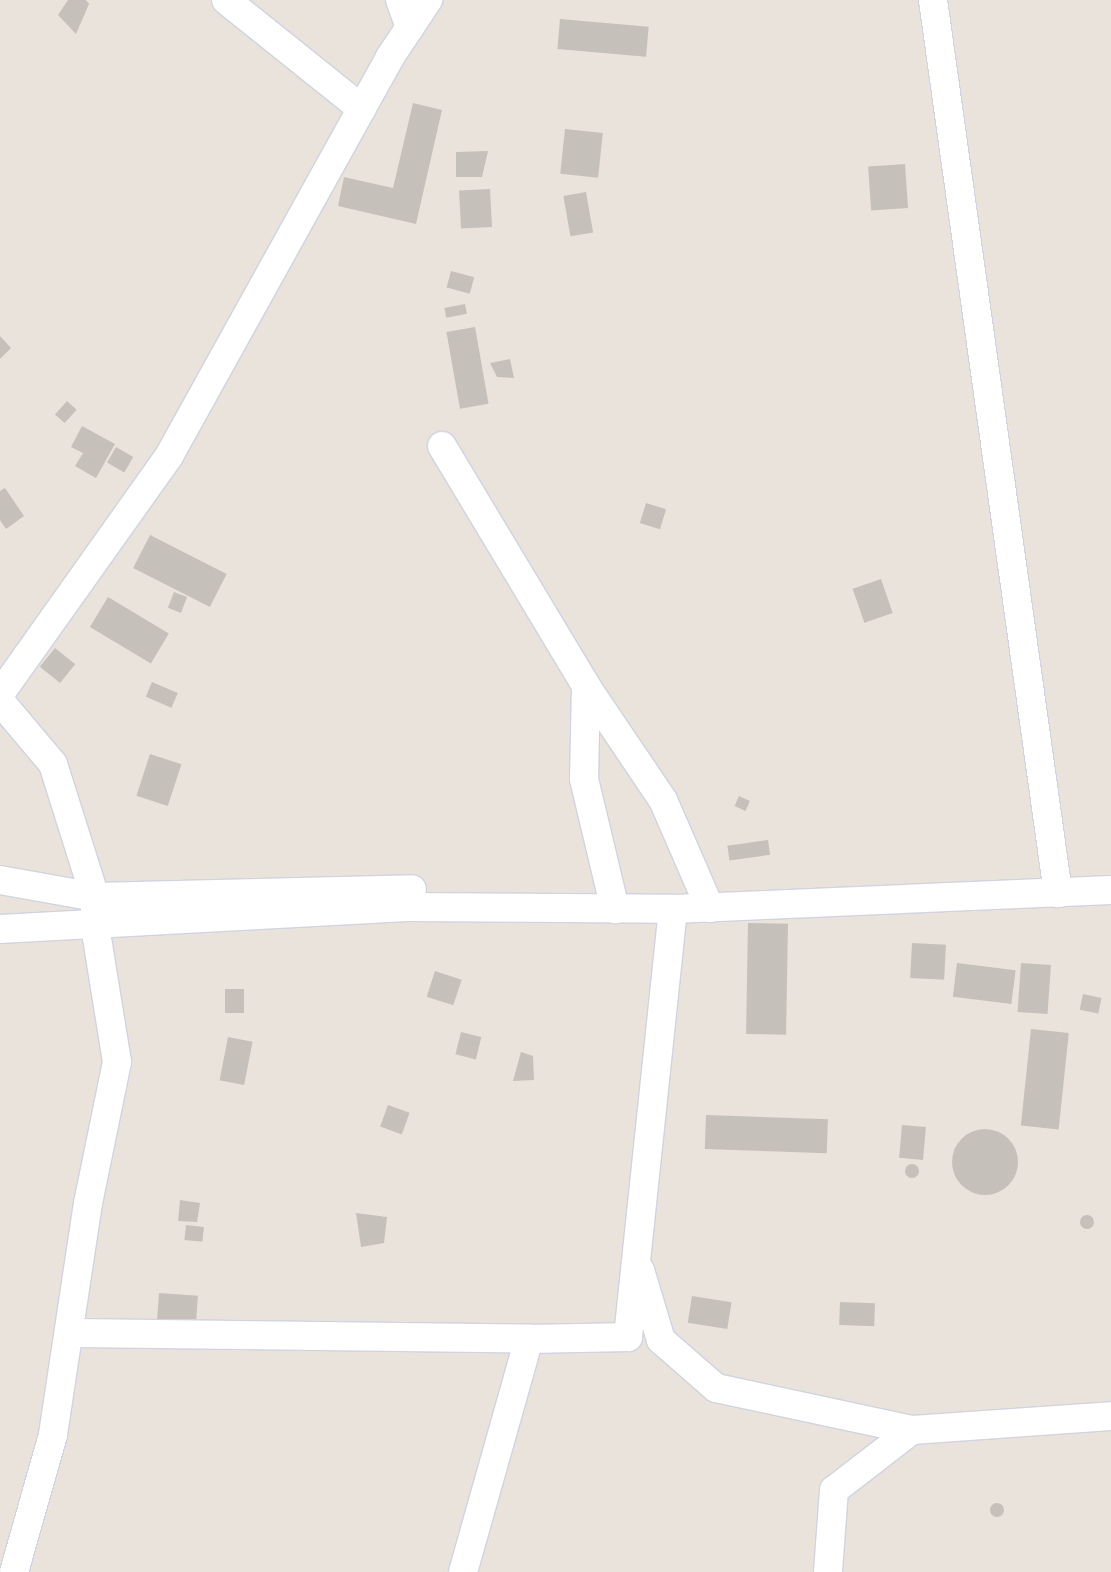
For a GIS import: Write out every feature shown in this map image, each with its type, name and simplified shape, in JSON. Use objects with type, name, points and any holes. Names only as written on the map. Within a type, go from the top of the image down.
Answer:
[{"type":"street","points":[[226,0],[362,109]]},
{"type":"street","points":[[400,0],[410,27]]},
{"type":"street","points":[[0,694],[169,456],[362,109],[428,0]]},
{"type":"street","points":[[933,0],[1058,893]]},
{"type":"street","points":[[442,446],[586,686],[663,800],[710,908]]},
{"type":"street","points":[[586,686],[584,779],[614,909]]},
{"type":"street","points":[[0,701],[53,764],[95,897],[95,926],[117,1062],[88,1203],[54,1435],[14,1572]]},
{"type":"street","points":[[0,880],[95,897],[411,888],[475,907]]},
{"type":"street","points":[[0,929],[95,926],[406,907],[673,909],[1111,890]]},
{"type":"street","points":[[69,1333],[529,1339],[628,1337],[673,909]]},
{"type":"street","points":[[637,1259],[661,1340],[716,1388],[912,1430],[1111,1416]]},
{"type":"street","points":[[463,1572],[529,1339]]},
{"type":"street","points":[[828,1572],[834,1490],[912,1430]]},
{"type":"building","points":[[68,0],[86,0],[89,4],[76,34],[58,15]]},
{"type":"building","points":[[560,19],[649,27],[646,57],[557,49]]},
{"type":"building","points":[[413,103],[442,110],[416,224],[338,206],[344,177],[393,188]]},
{"type":"building","points":[[565,129],[603,133],[598,178],[560,174]]},
{"type":"building","points":[[488,151],[482,177],[456,177],[456,152]]},
{"type":"building","points":[[905,164],[908,208],[871,210],[868,167]]},
{"type":"building","points":[[490,189],[492,227],[461,229],[459,191]]},
{"type":"building","points":[[586,192],[593,232],[570,236],[563,196]]},
{"type":"building","points":[[451,271],[474,277],[470,294],[447,287]]},
{"type":"building","points":[[465,304],[467,314],[446,318],[444,308]]},
{"type":"building","points":[[475,327],[489,404],[460,409],[446,332]]},
{"type":"building","points":[[0,336],[11,348],[0,359]]},
{"type":"building","points":[[510,359],[514,378],[497,377],[490,363]]},
{"type":"building","points":[[67,401],[77,410],[65,423],[55,414]]},
{"type":"building","points":[[82,426],[115,444],[96,478],[75,466],[83,453],[71,447]]},
{"type":"building","points":[[116,447],[133,457],[124,473],[107,463]]},
{"type":"building","points":[[5,488],[24,516],[6,529],[0,520],[0,491]]},
{"type":"building","points":[[646,503],[666,509],[660,529],[640,523]]},
{"type":"building","points":[[150,535],[227,574],[210,607],[133,568]]},
{"type":"building","points":[[881,579],[893,613],[864,623],[853,589]]},
{"type":"building","points":[[174,592],[187,597],[181,613],[168,608]]},
{"type":"building","points":[[108,597],[169,634],[151,664],[90,627]]},
{"type":"building","points":[[55,648],[75,664],[60,683],[40,667]]},
{"type":"building","points":[[152,682],[178,693],[172,708],[146,697]]},
{"type":"building","points":[[150,754],[181,764],[168,806],[136,796]]},
{"type":"building","points":[[739,796],[750,801],[745,811],[735,806]]},
{"type":"building","points":[[768,840],[770,855],[729,861],[727,846]]},
{"type":"building","points":[[748,923],[788,924],[786,1035],[746,1034]]},
{"type":"building","points":[[912,943],[946,945],[944,980],[910,978]]},
{"type":"building","points":[[957,963],[1016,970],[1011,1004],[953,997]]},
{"type":"building","points":[[1021,963],[1051,965],[1048,1014],[1018,1012]]},
{"type":"building","points":[[435,971],[462,980],[453,1005],[427,997]]},
{"type":"building","points":[[225,989],[244,989],[244,1013],[225,1013]]},
{"type":"building","points":[[1083,994],[1102,998],[1098,1014],[1080,1010]]},
{"type":"building","points":[[1031,1029],[1069,1033],[1059,1129],[1021,1125]]},
{"type":"building","points":[[461,1032],[481,1037],[476,1059],[455,1054]]},
{"type":"building","points":[[228,1037],[253,1042],[244,1085],[220,1080]]},
{"type":"building","points":[[521,1052],[533,1056],[534,1080],[513,1081]]},
{"type":"building","points":[[388,1105],[410,1113],[402,1134],[380,1127]]},
{"type":"building","points":[[706,1115],[828,1119],[827,1153],[705,1149]]},
{"type":"building","points":[[902,1125],[926,1127],[923,1160],[899,1158]]},
{"type":"building","points":[[991,1129],[1009,1138],[1016,1149],[1018,1162],[1016,1175],[1009,1186],[998,1193],[979,1195],[961,1186],[954,1175],[952,1156],[961,1138],[972,1131]]},
{"type":"building","points":[[909,1164],[915,1164],[919,1171],[915,1178],[909,1178],[905,1174],[905,1168]]},
{"type":"building","points":[[180,1200],[200,1203],[197,1222],[178,1221]]},
{"type":"building","points":[[356,1213],[387,1217],[384,1243],[361,1247]]},
{"type":"building","points":[[1084,1215],[1090,1215],[1094,1222],[1090,1229],[1084,1229],[1080,1225],[1080,1219]]},
{"type":"building","points":[[186,1225],[204,1227],[202,1242],[184,1240]]},
{"type":"building","points":[[159,1293],[198,1296],[196,1330],[157,1327]]},
{"type":"building","points":[[692,1296],[732,1302],[727,1329],[688,1323]]},
{"type":"building","points":[[840,1302],[875,1303],[874,1326],[839,1325]]},
{"type":"building","points":[[994,1503],[1000,1503],[1004,1510],[1000,1517],[994,1517],[990,1513],[990,1507]]}]
